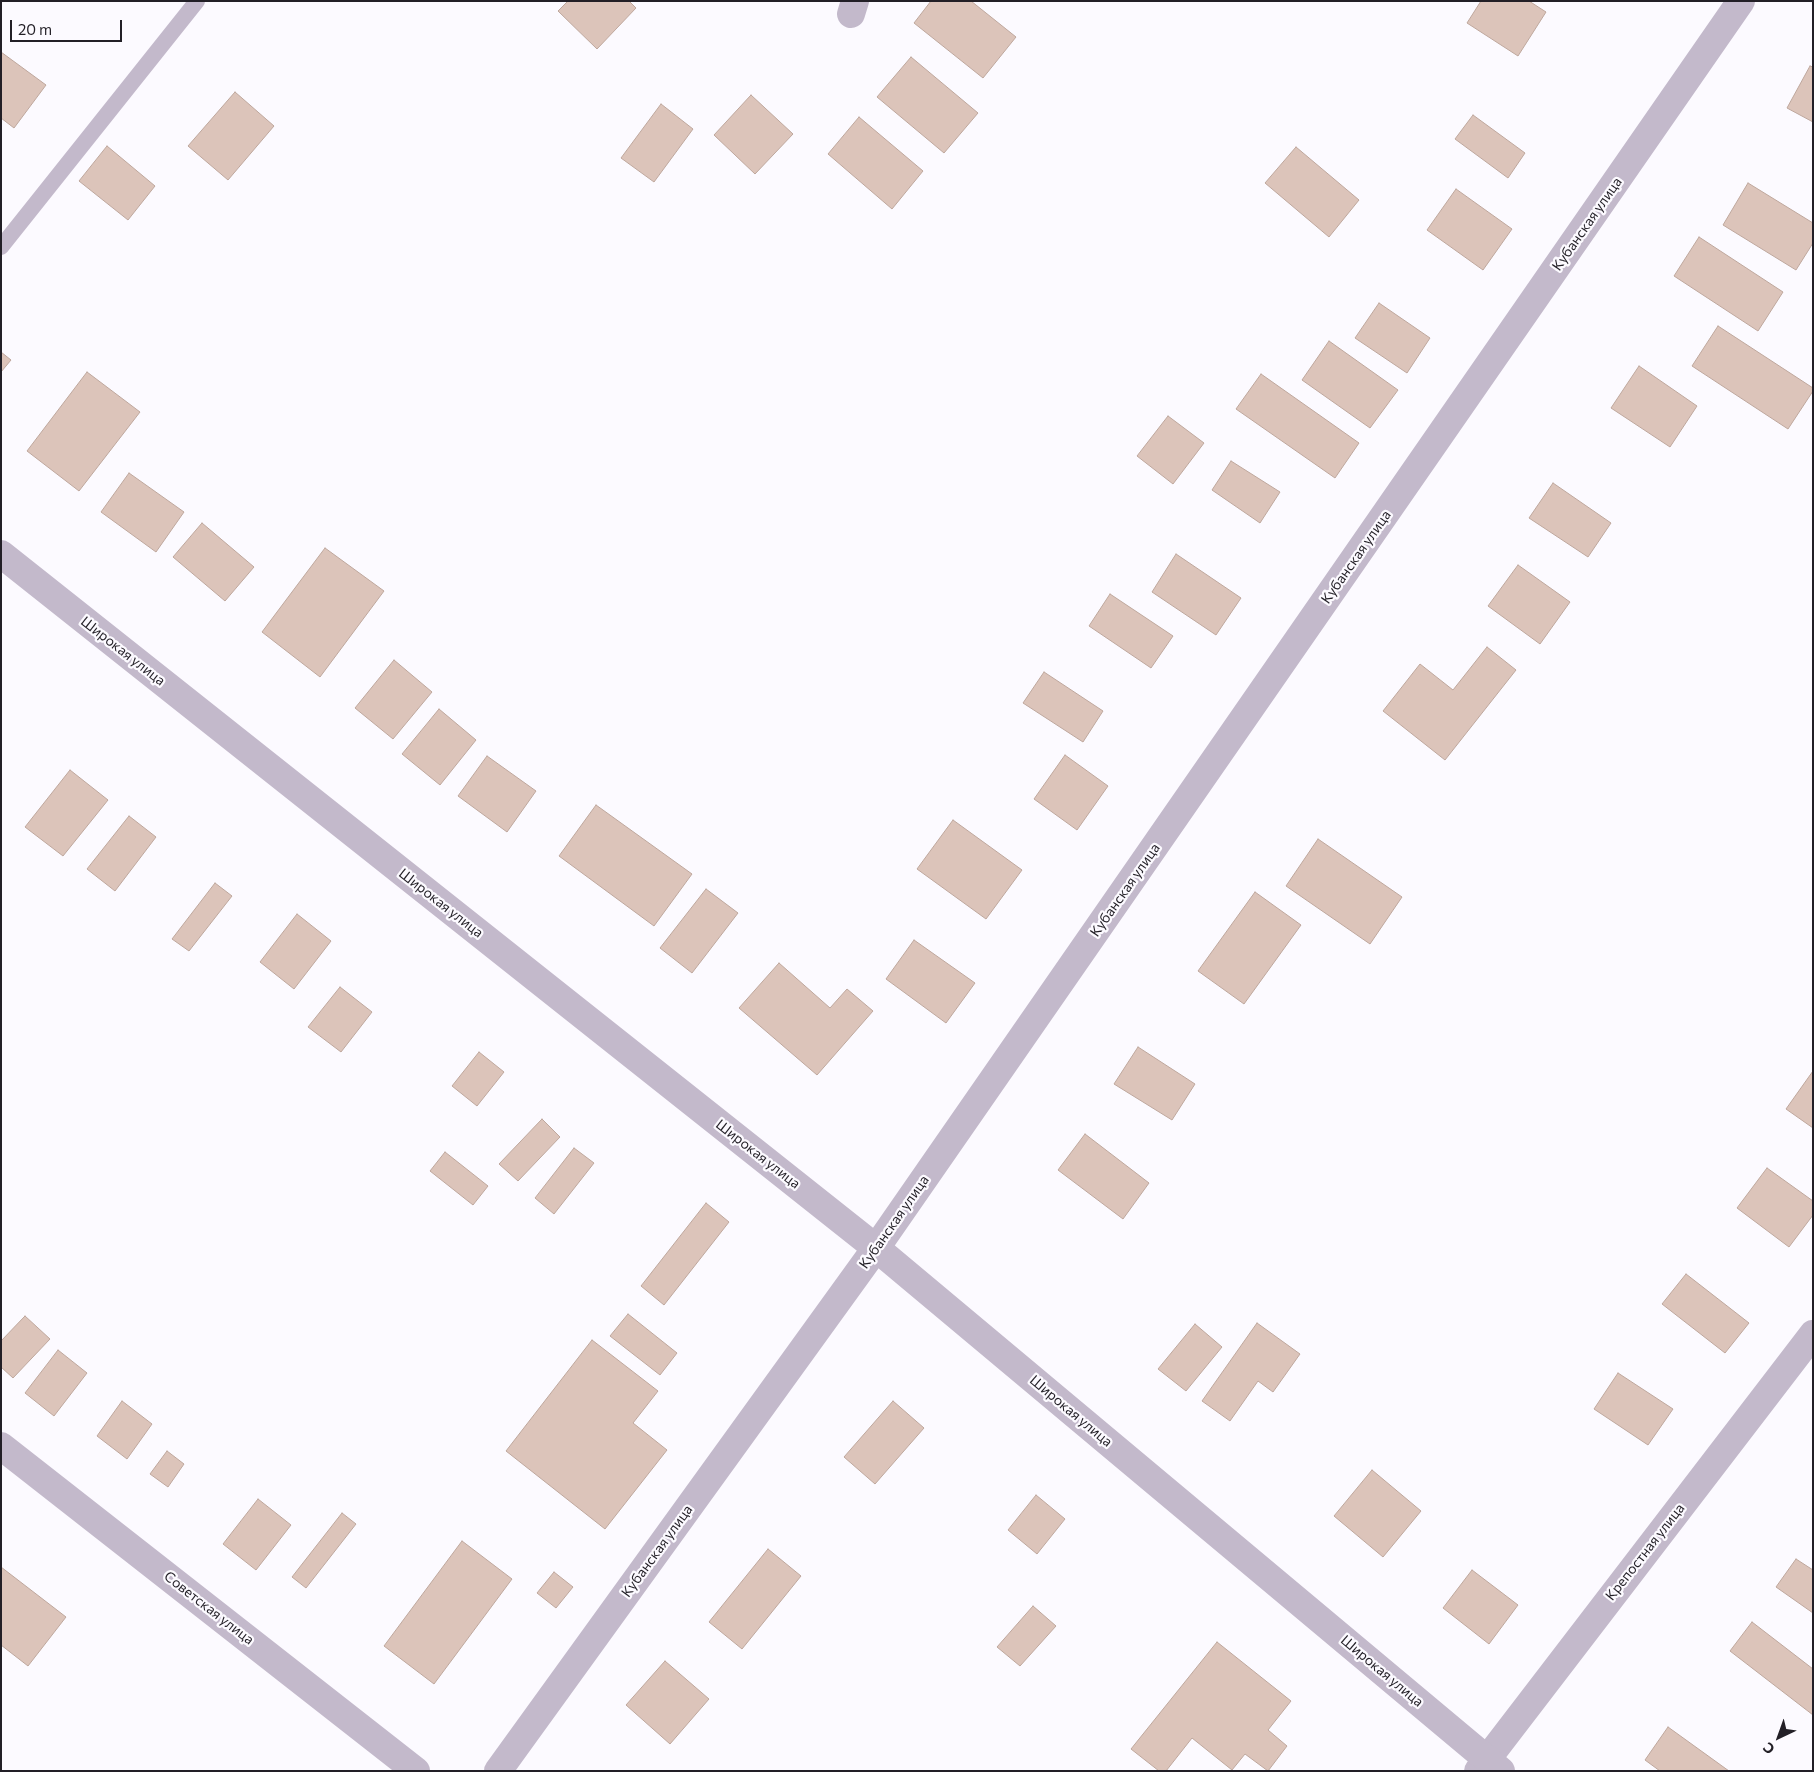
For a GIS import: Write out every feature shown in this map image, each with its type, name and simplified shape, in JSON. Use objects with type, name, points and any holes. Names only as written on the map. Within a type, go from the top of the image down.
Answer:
[{"type":"street","name":"Кубанская улица","points":[[498,1771],[876,1248],[1742,1]]},
{"type":"street","name":"Широкая улица","points":[[1,554],[876,1248],[1489,1767]]},
{"type":"street","name":"Крепостная улица","points":[[1489,1767],[1813,1334]]},
{"type":"street","name":"Советская улица","points":[[1,1446],[416,1771]]},
{"type":"lane","points":[[1,246],[197,1]]},
{"type":"building","points":[[568,1],[629,1],[636,8],[597,49],[558,11]]},
{"type":"building","points":[[931,1],[971,1],[1016,37],[983,78],[914,23]]},
{"type":"building","points":[[1481,1],[1529,1],[1546,12],[1518,56],[1467,23]]},
{"type":"building","points":[[1,52],[46,85],[14,128],[1,118]]},
{"type":"building","points":[[911,57],[978,113],[944,153],[877,97]]},
{"type":"building","points":[[1810,66],[1813,67],[1813,122],[1787,108]]},
{"type":"building","points":[[235,92],[274,126],[228,180],[188,146]]},
{"type":"building","points":[[751,95],[793,134],[755,174],[714,135]]},
{"type":"building","points":[[661,104],[693,129],[654,182],[621,158]]},
{"type":"building","points":[[1473,115],[1525,153],[1508,178],[1455,139]]},
{"type":"building","points":[[859,117],[923,171],[892,209],[828,154]]},
{"type":"building","points":[[107,146],[155,186],[128,220],[79,181]]},
{"type":"building","points":[[1296,147],[1359,200],[1329,237],[1265,183]]},
{"type":"building","points":[[1748,183],[1813,223],[1813,243],[1796,270],[1723,225]]},
{"type":"building","points":[[1456,189],[1512,229],[1483,270],[1427,230]]},
{"type":"building","points":[[1699,237],[1783,292],[1758,331],[1674,276]]},
{"type":"building","points":[[1379,303],[1430,338],[1407,373],[1355,338]]},
{"type":"building","points":[[1718,326],[1813,388],[1813,391],[1788,429],[1692,366]]},
{"type":"building","points":[[1329,341],[1398,390],[1370,428],[1302,380]]},
{"type":"building","points":[[1,352],[11,360],[1,372]]},
{"type":"building","points":[[1639,366],[1697,406],[1670,447],[1611,408]]},
{"type":"building","points":[[87,372],[140,412],[79,491],[27,451]]},
{"type":"building","points":[[1261,374],[1359,443],[1335,478],[1236,409]]},
{"type":"building","points":[[1168,416],[1204,443],[1173,484],[1137,456]]},
{"type":"building","points":[[1231,461],[1280,492],[1260,523],[1212,490]]},
{"type":"building","points":[[129,473],[184,512],[156,552],[101,512]]},
{"type":"building","points":[[1553,483],[1611,523],[1588,557],[1529,518]]},
{"type":"building","points":[[202,523],[254,567],[225,601],[173,557]]},
{"type":"building","points":[[325,548],[384,591],[320,677],[262,632]]},
{"type":"building","points":[[1176,554],[1241,598],[1216,635],[1152,592]]},
{"type":"building","points":[[1518,565],[1570,602],[1540,644],[1488,606]]},
{"type":"building","points":[[1110,594],[1173,636],[1151,668],[1089,626]]},
{"type":"building","points":[[1487,647],[1516,670],[1445,760],[1383,711],[1420,664],[1453,690]]},
{"type":"building","points":[[394,660],[432,692],[393,739],[355,708]]},
{"type":"building","points":[[1044,672],[1103,711],[1083,742],[1023,703]]},
{"type":"building","points":[[439,709],[476,740],[440,785],[402,754]]},
{"type":"building","points":[[1065,755],[1108,786],[1077,830],[1034,799]]},
{"type":"building","points":[[487,756],[536,791],[507,832],[458,796]]},
{"type":"building","points":[[70,770],[108,800],[63,856],[25,827]]},
{"type":"building","points":[[596,805],[692,874],[654,926],[559,856]]},
{"type":"building","points":[[129,816],[156,837],[115,891],[87,869]]},
{"type":"building","points":[[953,820],[1022,870],[986,919],[917,869]]},
{"type":"building","points":[[1318,839],[1402,897],[1370,944],[1286,886]]},
{"type":"building","points":[[215,883],[232,896],[189,951],[172,939]]},
{"type":"building","points":[[706,889],[738,913],[692,973],[660,948]]},
{"type":"building","points":[[1255,892],[1301,925],[1244,1004],[1198,971]]},
{"type":"building","points":[[297,914],[331,941],[294,989],[260,962]]},
{"type":"building","points":[[914,940],[975,983],[946,1023],[886,979]]},
{"type":"building","points":[[779,963],[830,1008],[847,989],[873,1011],[817,1075],[739,1008]]},
{"type":"building","points":[[340,987],[372,1012],[341,1052],[308,1027]]},
{"type":"building","points":[[1138,1047],[1195,1084],[1172,1120],[1114,1084]]},
{"type":"building","points":[[479,1052],[504,1072],[477,1106],[452,1086]]},
{"type":"building","points":[[1813,1071],[1813,1128],[1786,1109]]},
{"type":"building","points":[[542,1119],[560,1137],[518,1181],[499,1164]]},
{"type":"building","points":[[1085,1134],[1149,1183],[1123,1219],[1058,1170]]},
{"type":"building","points":[[574,1148],[594,1163],[554,1214],[535,1198]]},
{"type":"building","points":[[445,1152],[488,1186],[473,1205],[430,1171]]},
{"type":"building","points":[[1767,1168],[1813,1201],[1813,1215],[1789,1247],[1737,1208]]},
{"type":"building","points":[[706,1203],[729,1222],[664,1305],[641,1286]]},
{"type":"building","points":[[1686,1274],[1749,1323],[1725,1353],[1662,1304]]},
{"type":"building","points":[[628,1314],[677,1353],[660,1375],[610,1336]]},
{"type":"building","points":[[25,1316],[50,1339],[13,1378],[1,1367],[1,1341]]},
{"type":"building","points":[[1257,1323],[1300,1354],[1273,1392],[1258,1381],[1230,1421],[1202,1401]]},
{"type":"building","points":[[1195,1324],[1222,1347],[1186,1391],[1158,1369]]},
{"type":"building","points":[[592,1340],[658,1391],[633,1423],[667,1450],[605,1529],[506,1451]]},
{"type":"building","points":[[58,1350],[87,1373],[54,1416],[25,1393]]},
{"type":"building","points":[[1618,1373],[1673,1409],[1648,1445],[1594,1409]]},
{"type":"building","points":[[122,1401],[152,1424],[127,1459],[97,1436]]},
{"type":"building","points":[[893,1401],[924,1428],[875,1484],[844,1457]]},
{"type":"building","points":[[167,1451],[184,1464],[168,1487],[150,1474]]},
{"type":"building","points":[[1372,1470],[1421,1511],[1383,1557],[1334,1516]]},
{"type":"building","points":[[1036,1495],[1065,1519],[1037,1554],[1008,1530]]},
{"type":"building","points":[[258,1499],[291,1525],[256,1570],[223,1544]]},
{"type":"building","points":[[342,1513],[356,1524],[306,1588],[292,1577]]},
{"type":"building","points":[[462,1541],[512,1579],[434,1684],[384,1646]]},
{"type":"building","points":[[768,1549],[801,1576],[742,1649],[709,1622]]},
{"type":"building","points":[[1796,1559],[1813,1570],[1813,1613],[1776,1587]]},
{"type":"building","points":[[1,1567],[66,1617],[28,1666],[1,1645]]},
{"type":"building","points":[[1472,1570],[1518,1605],[1489,1644],[1443,1608]]},
{"type":"building","points":[[554,1572],[573,1587],[556,1608],[537,1593]]},
{"type":"building","points":[[1033,1606],[1056,1626],[1020,1666],[997,1647]]},
{"type":"building","points":[[1752,1622],[1813,1669],[1813,1715],[1730,1651]]},
{"type":"building","points":[[1217,1642],[1291,1701],[1268,1730],[1287,1746],[1268,1771],[1245,1754],[1232,1770],[1192,1738],[1166,1771],[1159,1771],[1131,1749]]},
{"type":"building","points":[[665,1661],[709,1699],[670,1744],[626,1705]]},
{"type":"building","points":[[1668,1727],[1729,1771],[1660,1771],[1645,1760]]}]
